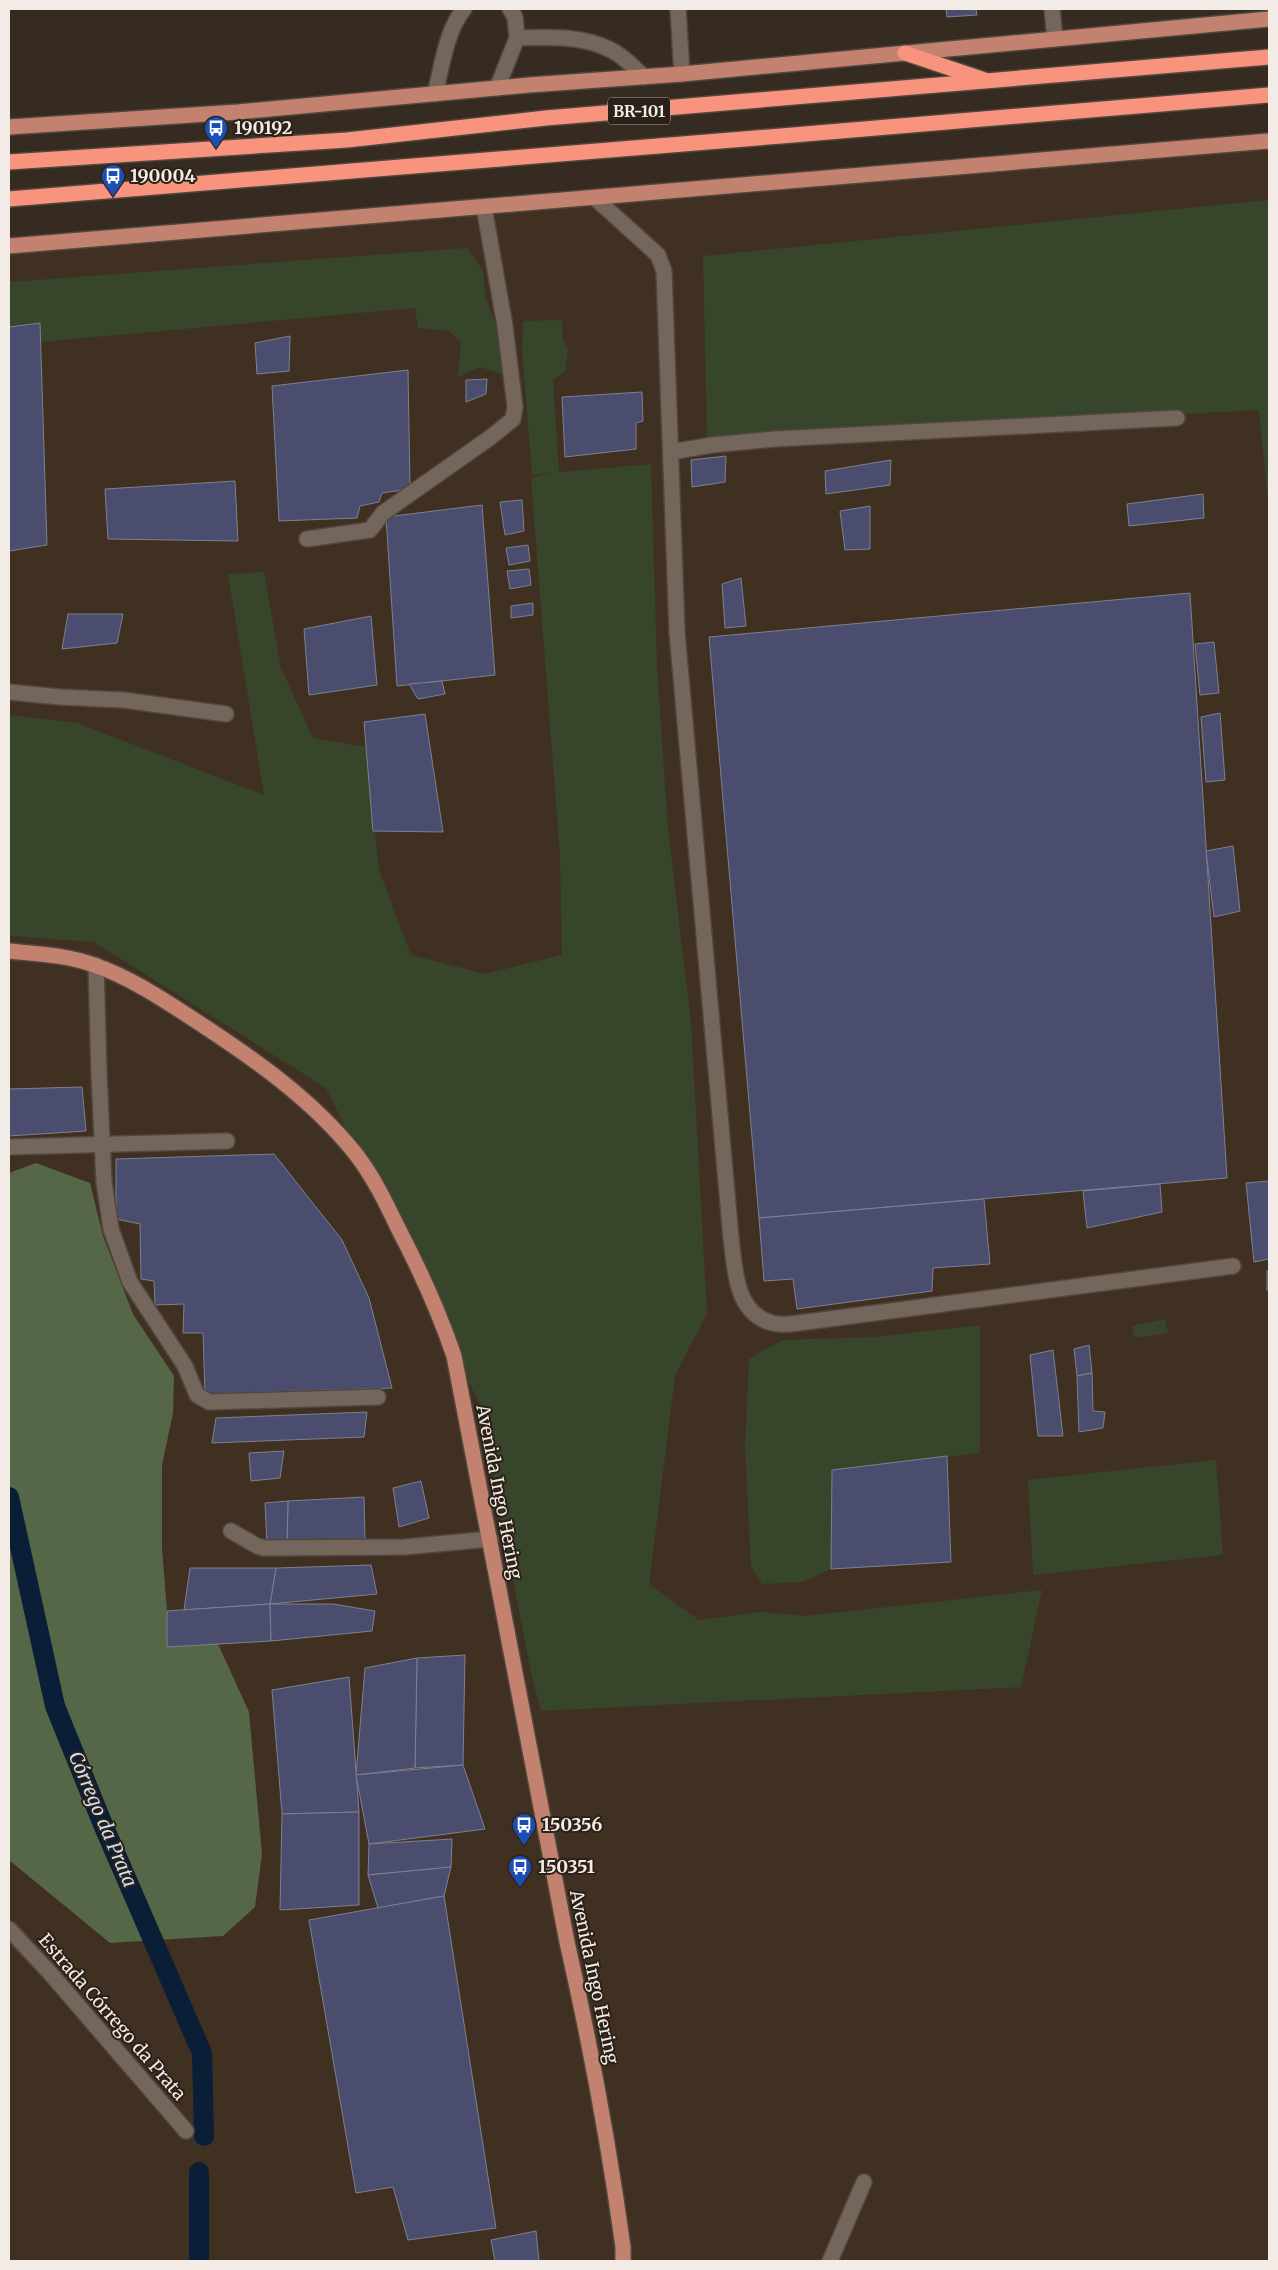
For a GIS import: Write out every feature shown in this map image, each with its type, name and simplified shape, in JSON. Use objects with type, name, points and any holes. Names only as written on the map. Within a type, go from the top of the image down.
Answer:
[{"type":"highway","points":[[906,53],[992,82]]},
{"type":"highway","name":"BR-101","points":[[9,162],[347,140],[546,118],[992,82],[1269,57]]},
{"type":"highway","name":"BR-101","points":[[9,199],[216,185],[865,128],[1269,95]]},
{"type":"main road","points":[[9,127],[238,112],[497,88],[682,74],[1269,19]]},
{"type":"main road","points":[[9,246],[1269,141]]},
{"type":"main road","name":"Avenida Ingo Hering","points":[[9,951],[69,957],[96,965],[157,995],[234,1046],[295,1091],[356,1154],[378,1189],[425,1282],[454,1356],[567,1942],[585,2020],[607,2134],[623,2247],[623,2261]]},
{"type":"street","points":[[435,94],[452,30],[457,18],[464,9]]},
{"type":"street","points":[[497,88],[517,38],[515,17],[510,9]]},
{"type":"street","points":[[678,9],[682,74]]},
{"type":"street","points":[[1052,9],[1055,39]]},
{"type":"street","points":[[517,38],[571,38],[594,43],[613,50],[644,77]]},
{"type":"street","points":[[595,198],[658,255],[664,270],[678,642],[731,1238],[738,1289],[746,1305],[755,1315],[772,1323],[791,1324],[1233,1266]]},
{"type":"street","points":[[307,539],[370,530],[383,513],[513,420],[515,407],[505,326],[484,207]]},
{"type":"street","points":[[672,452],[712,445],[774,439],[1177,418]]},
{"type":"street","points":[[9,692],[123,700],[226,714]]},
{"type":"street","points":[[96,965],[104,1182],[111,1230],[119,1258],[130,1282],[185,1366],[197,1395],[202,1400],[209,1402],[378,1397]]},
{"type":"street","points":[[9,1146],[227,1141]]},
{"type":"street","points":[[231,1531],[264,1548],[405,1547],[490,1539]]},
{"type":"street","name":"Estrada Córrego da Prata","points":[[9,1929],[50,1973],[186,2131]]},
{"type":"street","points":[[830,2261],[864,2182]]},
{"type":"shaded area","points":[[1269,136],[1269,2261],[9,2261],[9,249]]},
{"type":"green space","points":[[1269,200],[1269,510],[1259,410],[707,440],[703,256]]},
{"type":"green space","points":[[467,248],[483,270],[485,296],[501,338],[502,374],[480,367],[458,377],[461,342],[449,331],[418,328],[415,308],[40,342],[39,323],[9,327],[9,282]]},
{"type":"green space","points":[[562,320],[563,340],[568,350],[565,371],[553,380],[559,472],[651,464],[657,667],[668,828],[691,1023],[707,1313],[675,1376],[649,1584],[699,1620],[760,1612],[805,1616],[1042,1590],[1021,1687],[541,1711],[531,1673],[479,1403],[326,1088],[94,942],[9,936],[9,715],[77,723],[264,795],[228,574],[264,572],[281,668],[313,738],[366,747],[379,870],[411,955],[486,974],[562,955],[560,855],[531,478],[552,473],[532,475],[522,349],[523,321]]},
{"type":"green space","points":[[36,1163],[90,1183],[103,1236],[133,1314],[174,1376],[173,1413],[162,1465],[162,1548],[167,1611],[167,1646],[218,1644],[249,1712],[262,1854],[255,1907],[223,1936],[110,1943],[9,1860],[9,1173]]},
{"type":"green space","points":[[1165,1319],[1168,1333],[1135,1338],[1132,1326]]},
{"type":"green space","points":[[980,1325],[980,1453],[832,1470],[831,1569],[802,1582],[762,1584],[751,1566],[745,1446],[749,1359],[782,1340],[875,1337]]},
{"type":"green space","points":[[1216,1460],[1223,1555],[1033,1575],[1028,1480]]},
{"type":"building","points":[[946,9],[976,9],[977,15],[947,17]]},
{"type":"building","points":[[40,323],[47,545],[9,551],[9,327]]},
{"type":"building","points":[[290,336],[289,371],[257,374],[255,343]]},
{"type":"building","points":[[408,370],[410,489],[382,493],[379,502],[360,506],[357,518],[279,521],[272,386]]},
{"type":"building","points":[[487,379],[486,394],[466,402],[466,380]]},
{"type":"building","points":[[642,392],[643,421],[636,423],[636,449],[565,457],[562,397]]},
{"type":"building","points":[[726,456],[725,482],[692,487],[691,460]]},
{"type":"building","points":[[891,460],[890,485],[826,494],[825,471]]},
{"type":"building","points":[[235,481],[238,541],[108,539],[105,489]]},
{"type":"building","points":[[1203,494],[1204,518],[1129,526],[1127,504]]},
{"type":"building","points":[[522,500],[524,531],[505,535],[500,502]]},
{"type":"building","points":[[482,505],[495,675],[397,686],[386,517]]},
{"type":"building","points":[[870,506],[870,549],[845,550],[840,511]]},
{"type":"building","points":[[528,545],[530,561],[509,565],[506,548]]},
{"type":"building","points":[[529,569],[531,585],[510,589],[507,571]]},
{"type":"building","points":[[741,578],[746,626],[725,628],[722,584]]},
{"type":"building","points":[[1190,593],[1227,1178],[759,1218],[709,637]]},
{"type":"building","points":[[533,603],[533,615],[511,618],[511,606]]},
{"type":"building","points":[[68,614],[123,614],[117,643],[62,649]]},
{"type":"building","points":[[371,616],[377,685],[309,695],[304,629]]},
{"type":"building","points":[[1214,642],[1219,693],[1200,695],[1195,644]]},
{"type":"building","points":[[442,681],[445,694],[418,699],[409,684]]},
{"type":"building","points":[[1220,713],[1225,780],[1206,782],[1201,717]]},
{"type":"building","points":[[425,714],[443,832],[373,831],[364,722]]},
{"type":"building","points":[[1233,846],[1240,911],[1214,917],[1206,851]]},
{"type":"building","points":[[82,1087],[86,1131],[9,1136],[9,1089]]},
{"type":"building","points":[[274,1154],[342,1240],[369,1298],[392,1388],[205,1394],[203,1333],[183,1333],[184,1304],[155,1305],[154,1281],[141,1279],[140,1224],[116,1219],[116,1159]]},
{"type":"building","points":[[1269,1181],[1269,1259],[1254,1262],[1246,1183]]},
{"type":"building","points":[[1160,1184],[1162,1212],[1087,1228],[1083,1191]]},
{"type":"building","points":[[984,1199],[990,1264],[933,1268],[932,1291],[797,1309],[793,1279],[764,1281],[759,1218]]},
{"type":"building","points":[[1267,1271],[1269,1271],[1269,1290],[1267,1290]]},
{"type":"building","points":[[1089,1345],[1092,1373],[1077,1376],[1074,1349]]},
{"type":"building","points":[[1053,1350],[1063,1436],[1038,1436],[1030,1355]]},
{"type":"building","points":[[1092,1373],[1093,1411],[1105,1412],[1103,1428],[1079,1432],[1077,1376]]},
{"type":"building","points":[[367,1412],[364,1437],[212,1443],[216,1418]]},
{"type":"building","points":[[284,1451],[280,1478],[251,1481],[249,1453]]},
{"type":"building","points":[[947,1456],[951,1562],[831,1569],[832,1470]]},
{"type":"building","points":[[421,1481],[429,1518],[399,1527],[393,1488]]},
{"type":"building","points":[[364,1497],[365,1540],[287,1544],[288,1501]]},
{"type":"building","points":[[288,1501],[287,1544],[267,1545],[265,1503]]},
{"type":"building","points":[[371,1565],[377,1594],[270,1604],[276,1568]]},
{"type":"building","points":[[190,1568],[276,1568],[270,1604],[184,1610]]},
{"type":"building","points":[[270,1604],[271,1641],[167,1647],[167,1611]]},
{"type":"building","points":[[270,1604],[333,1604],[375,1611],[372,1631],[271,1641]]},
{"type":"building","points":[[465,1655],[463,1765],[415,1768],[417,1658]]},
{"type":"building","points":[[417,1658],[415,1768],[356,1775],[365,1668]]},
{"type":"building","points":[[349,1677],[359,1812],[282,1814],[272,1690]]},
{"type":"building","points":[[463,1765],[485,1829],[369,1844],[356,1775]]},
{"type":"building","points":[[359,1812],[359,1905],[280,1910],[282,1814]]},
{"type":"building","points":[[452,1839],[451,1867],[368,1875],[369,1844]]},
{"type":"building","points":[[451,1867],[444,1896],[378,1908],[368,1875]]},
{"type":"building","points":[[444,1896],[496,2228],[408,2240],[393,2187],[356,2193],[309,1920]]},
{"type":"building","points":[[536,2231],[539,2261],[495,2261],[491,2240]]},
{"type":"waterway","name":"Córrego da Prata","points":[[9,1497],[55,1706],[104,1827],[202,2053],[204,2136]]},
{"type":"waterway","name":"Córrego da Prata","points":[[199,2172],[199,2261]]},
{"type":"place","name":"190192","points":[[216,149]]},
{"type":"place","name":"190004","points":[[113,197]]},
{"type":"place","name":"150356","points":[[524,1846]]},
{"type":"place","name":"150351","points":[[520,1888]]}]
